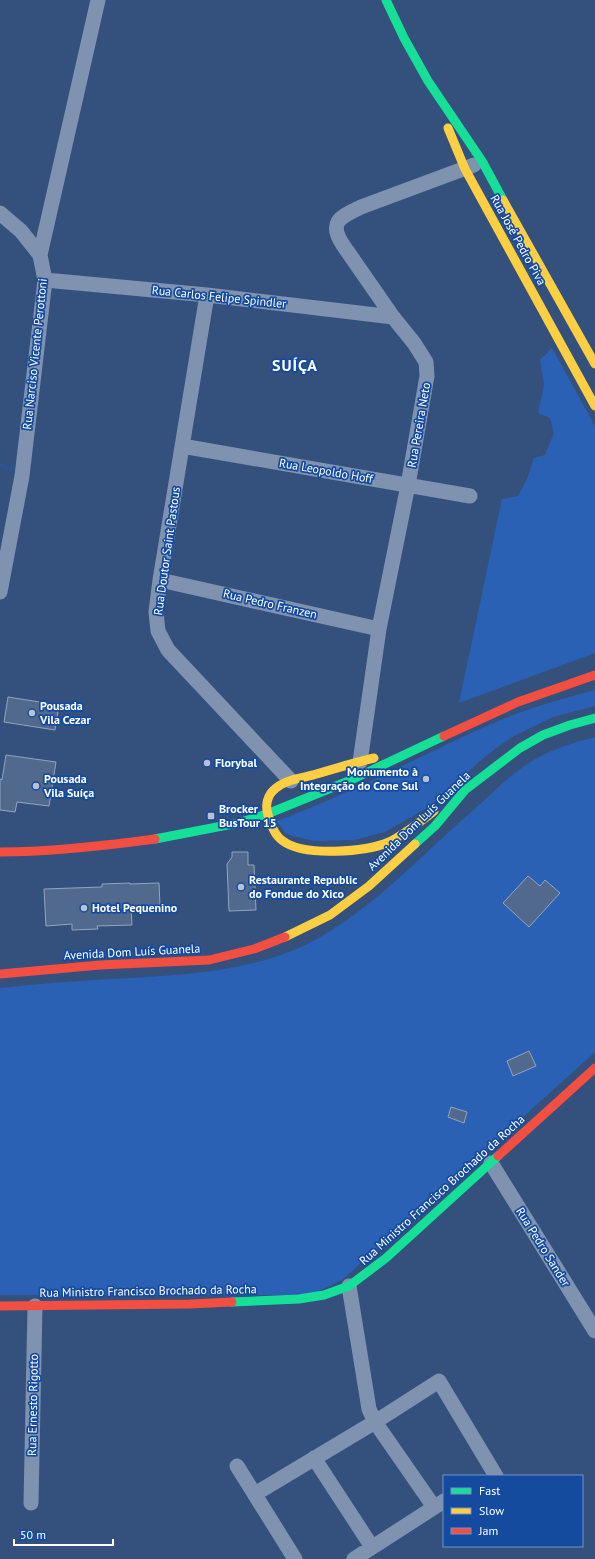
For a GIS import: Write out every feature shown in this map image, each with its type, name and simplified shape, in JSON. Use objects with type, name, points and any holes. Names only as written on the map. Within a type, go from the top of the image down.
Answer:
[{"type":"main road","name":"Rua José Pedro Piva","points":[[386,0],[404,38],[428,81],[482,162],[595,364]]},
{"type":"main road","name":"Rua José Pedro Piva","points":[[428,81],[465,169],[595,406]]},
{"type":"main road","points":[[0,852],[91,848],[166,838],[238,823],[267,814],[351,780],[425,744],[518,702],[595,675]]},
{"type":"main road","name":"Avenida Dom Luís Guanela","points":[[0,974],[100,964],[209,960],[254,949],[294,933],[330,914],[369,886],[435,826],[465,790],[520,748],[538,738],[570,725],[595,718]]},
{"type":"main road","points":[[425,744],[291,781],[276,788],[269,795],[266,804],[267,814],[277,836],[287,844],[312,850],[355,850],[383,844],[400,836],[465,790]]},
{"type":"main road","name":"Rua Ministro Francisco Brochado da Rocha","points":[[0,1306],[190,1304],[299,1299],[324,1295],[349,1286],[362,1278],[386,1258],[595,1068]]},
{"type":"street","name":"Rua Narciso Vicente Perottoni","points":[[0,592],[22,476],[45,280],[40,255],[98,0]]},
{"type":"street","name":"Rua Pereira Neto","points":[[360,762],[379,629],[408,485],[427,376],[426,362],[336,235],[336,224],[344,215],[361,207],[482,162]]},
{"type":"street","points":[[0,213],[21,231],[40,255]]},
{"type":"street","name":"Rua Carlos Felipe Spindler","points":[[45,280],[207,295],[394,317]]},
{"type":"street","name":"Rua Doutor Saint Pastous","points":[[207,295],[160,580],[156,612],[158,631],[168,650],[291,781]]},
{"type":"street","name":"Rua Leopoldo Hoff","points":[[182,446],[470,496]]},
{"type":"street","name":"Rua Pedro Franzen","points":[[160,580],[379,629]]},
{"type":"street","name":"Rua Pedro Sander","points":[[491,1163],[595,1331]]},
{"type":"street","points":[[349,1286],[369,1409],[375,1422],[439,1504],[354,1559]]},
{"type":"street","name":"Rua Ernesto Rigotto","points":[[31,1503],[35,1306]]},
{"type":"street","points":[[254,1494],[375,1422],[439,1381],[490,1474]]},
{"type":"street","points":[[314,1458],[372,1547]]},
{"type":"street","points":[[237,1466],[295,1559]]},
{"type":"shaded area","points":[[552,348],[595,426],[595,653],[459,703],[502,499],[518,496],[527,479],[534,458],[545,455],[554,433],[550,418],[538,413],[544,385],[540,360]]},
{"type":"shaded area","points":[[595,690],[595,706],[553,717],[512,737],[479,762],[430,806],[385,832],[354,840],[314,841],[286,834],[277,821],[360,786],[469,734],[520,712]]},
{"type":"shaded area","points":[[595,737],[595,1052],[342,1280],[310,1295],[0,1295],[0,988],[168,976],[225,969],[280,955],[307,944],[332,930],[371,902],[407,871],[500,785],[524,766],[554,750]]},
{"type":"building","name":"Pousada Vila Cezar","points":[[8,697],[59,705],[55,730],[4,722]]},
{"type":"building","name":"Pousada Vila Suíça","points":[[6,755],[56,762],[49,806],[17,802],[15,812],[0,810],[0,779],[2,780]]},
{"type":"building","name":"Restaurante Republic do Fondue do Xico","points":[[232,852],[248,852],[248,865],[254,865],[256,910],[229,911],[227,864],[232,857]]},
{"type":"building","points":[[528,876],[540,886],[545,880],[560,893],[529,927],[503,903]]},
{"type":"building","points":[[159,883],[160,905],[131,906],[132,925],[97,926],[98,929],[72,930],[72,924],[46,926],[44,889],[102,887],[102,884]]},
{"type":"building","points":[[529,1051],[536,1066],[513,1076],[507,1061]]},
{"type":"building","points":[[451,1107],[467,1112],[464,1123],[448,1117]]},
{"type":"waterway","points":[[0,464],[9,469],[18,470]]},
{"type":"traffic: fast","points":[[386,0],[404,38],[428,81],[482,161],[503,200]]},
{"type":"traffic: fast","points":[[415,844],[435,826],[465,790],[520,748],[543,735],[595,718]]},
{"type":"traffic: fast","points":[[155,839],[238,823],[267,814],[351,780],[444,736]]},
{"type":"traffic: fast","points":[[232,1302],[299,1299],[324,1295],[349,1286],[386,1258],[498,1156]]},
{"type":"traffic: slow","points":[[448,128],[465,169],[595,406]]},
{"type":"traffic: slow","points":[[503,200],[595,364]]},
{"type":"traffic: slow","points":[[374,758],[293,780],[276,788],[269,797],[267,808],[270,822],[277,836],[293,846],[305,849],[335,851],[366,848],[395,839],[434,811]]},
{"type":"traffic: slow","points":[[285,937],[330,915],[369,886],[415,844]]},
{"type":"traffic: jam","points":[[444,736],[518,702],[595,675]]},
{"type":"traffic: jam","points":[[0,852],[78,848],[155,839]]},
{"type":"traffic: jam","points":[[0,974],[100,965],[209,960],[254,949],[285,937]]},
{"type":"traffic: jam","points":[[498,1156],[595,1068]]},
{"type":"traffic: jam","points":[[0,1306],[190,1304],[232,1302]]},
{"type":"place","name":"Pousada Vila Cezar","points":[[32,713]]},
{"type":"place","name":"Florybal","points":[[207,763]]},
{"type":"place","name":"Monumento à Integração do Cone Sul","points":[[426,779]]},
{"type":"place","name":"Pousada Vila Suíça","points":[[36,786]]},
{"type":"place","name":"Brocker BusTour 15","points":[[211,816]]},
{"type":"place","name":"Restaurante Republic do Fondue do Xico","points":[[241,887]]},
{"type":"place","name":"Hotel Pequenino","points":[[84,908]]},
{"type":"district","name":"SUÍÇA","points":[[295,365]]}]
